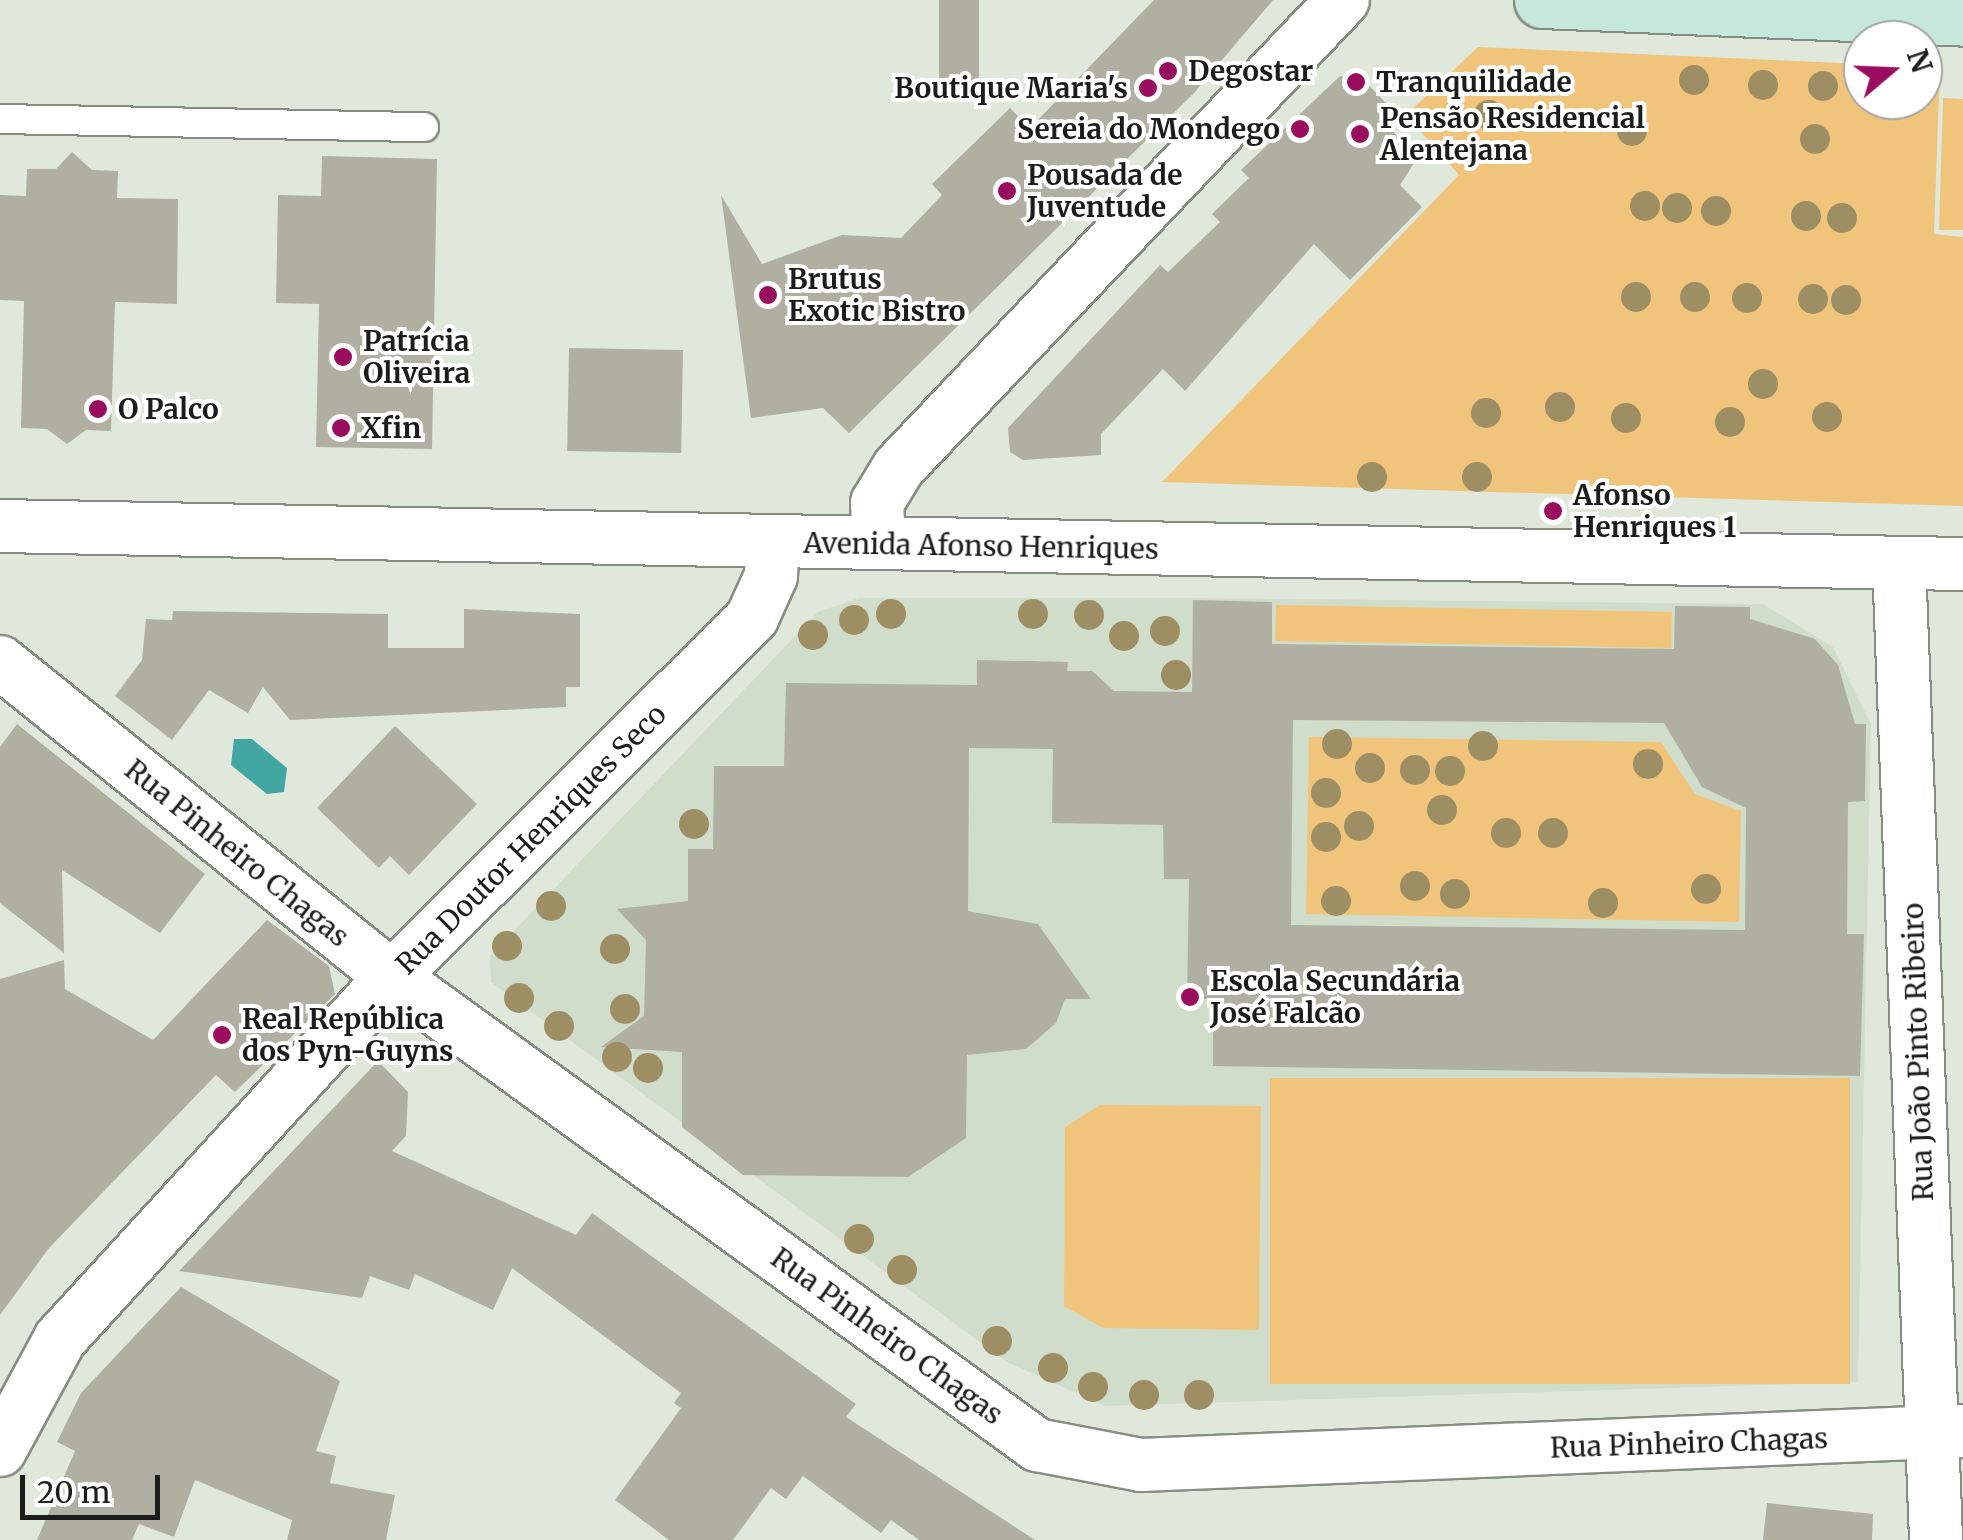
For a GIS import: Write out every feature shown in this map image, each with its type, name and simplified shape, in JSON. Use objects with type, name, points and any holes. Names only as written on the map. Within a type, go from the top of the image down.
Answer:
[{"type":"street","points":[[879,544],[877,503],[899,466],[1343,0]]},
{"type":"street","points":[[1542,0],[1963,18]]},
{"type":"street","name":"Avenida Afonso Henriques","points":[[0,526],[1963,564]]},
{"type":"street","name":"Rua Doutor Henriques Seco","points":[[0,1450],[60,1339],[392,978],[752,618],[771,576],[772,542]]},
{"type":"street","name":"Rua João Pinto Ribeiro","points":[[1899,563],[1948,1432],[1936,1540]]},
{"type":"street","name":"Rua Pinheiro Chagas","points":[[0,662],[392,978],[1038,1444],[1141,1465],[1948,1432]]},
{"type":"lane","points":[[0,119],[424,127]]},
{"type":"shaded area","points":[[1478,47],[1843,63],[1843,120],[1938,120],[1934,234],[1963,237],[1963,506],[1162,482],[1459,175],[1406,115]]},
{"type":"shaded area","points":[[1943,98],[1963,99],[1963,230],[1939,230]]},
{"type":"shaded area","name":"Escola Secundária José Falcão","points":[[859,598],[1763,604],[1833,647],[1871,724],[1858,1382],[1105,1406],[1007,1362],[491,982],[490,956],[818,612]]},
{"type":"shaded area","points":[[1276,605],[1672,612],[1671,648],[1275,641]]},
{"type":"shaded area","points":[[1309,737],[1661,742],[1695,794],[1741,811],[1739,922],[1306,914]]},
{"type":"shaded area","points":[[1270,1078],[1850,1078],[1850,1384],[1270,1384]]},
{"type":"shaded area","points":[[1100,1105],[1261,1106],[1259,1330],[1103,1328],[1064,1306],[1065,1127]]},
{"type":"water","points":[[234,739],[252,739],[287,768],[284,792],[267,794],[231,765]]},
{"type":"building","points":[[939,0],[979,0],[979,97],[939,97]]},
{"type":"building","points":[[1154,0],[1273,0],[1193,94],[849,433],[823,408],[751,418],[721,195],[762,264],[842,235],[901,238],[942,195],[932,184],[1010,108],[1030,128]]},
{"type":"building","points":[[1340,76],[1365,81],[1396,114],[1386,124],[1418,157],[1400,185],[1422,207],[1350,280],[1314,244],[1185,391],[1163,369],[1101,434],[1101,455],[1023,460],[1010,452],[1008,428],[1160,265],[1168,272],[1220,222],[1212,214],[1249,178],[1241,170]]},
{"type":"building","points":[[72,152],[92,170],[118,171],[117,198],[178,199],[177,304],[115,302],[111,431],[86,430],[67,444],[47,429],[21,428],[24,301],[0,300],[0,195],[26,196],[27,169],[56,169]]},
{"type":"building","points":[[322,156],[437,159],[432,449],[316,447],[319,304],[276,303],[278,195],[321,196]]},
{"type":"building","points":[[569,348],[683,350],[681,453],[567,451]]},
{"type":"building","points":[[1193,600],[1272,602],[1272,644],[1674,649],[1675,606],[1750,607],[1750,619],[1815,639],[1838,665],[1855,724],[1866,724],[1865,801],[1848,802],[1847,934],[1864,934],[1860,1076],[1213,1066],[1213,999],[1187,999],[1189,879],[1164,879],[1163,825],[1052,823],[1053,749],[969,748],[968,911],[1038,924],[1091,999],[1065,999],[1056,1023],[1026,1049],[967,1055],[966,1138],[908,1177],[743,1175],[682,1127],[682,1052],[601,1047],[644,1016],[646,940],[617,909],[688,901],[688,849],[713,849],[714,766],[784,766],[786,683],[977,685],[977,660],[1068,662],[1067,671],[1092,671],[1114,691],[1192,692]],"holes":[[[1293,720],[1664,723],[1702,787],[1746,808],[1745,930],[1291,925]]]},
{"type":"building","points":[[464,609],[580,614],[580,687],[566,687],[566,707],[290,720],[263,687],[248,713],[209,690],[172,740],[115,696],[142,660],[146,619],[172,620],[173,611],[388,614],[388,648],[464,648]]},
{"type":"building","points":[[17,724],[205,874],[160,933],[62,870],[64,953],[0,903],[0,747]]},
{"type":"building","points":[[395,726],[477,804],[409,875],[390,856],[379,868],[317,808]]},
{"type":"building","points":[[267,920],[329,966],[335,994],[235,1092],[216,1075],[49,1248],[0,1315],[0,979],[64,960],[65,989],[153,1040]]},
{"type":"building","points":[[378,1061],[408,1092],[406,1136],[392,1151],[576,1235],[592,1213],[856,1404],[846,1417],[1035,1540],[919,1540],[891,1520],[881,1533],[803,1476],[786,1499],[771,1488],[733,1540],[669,1540],[615,1500],[681,1408],[674,1403],[681,1393],[512,1268],[493,1310],[415,1274],[409,1290],[370,1276],[362,1298],[179,1271]]},
{"type":"building","points":[[181,1287],[340,1381],[316,1451],[336,1456],[330,1483],[395,1495],[386,1540],[287,1540],[292,1520],[195,1480],[174,1537],[139,1524],[132,1540],[37,1540],[75,1451],[57,1442],[81,1393]]},
{"type":"building","points":[[1767,1503],[1873,1514],[1872,1540],[1763,1540]]},
{"type":"place","name":"Degostar","points":[[1168,71]]},
{"type":"place","name":"Tranquilidade","points":[[1356,82]]},
{"type":"place","name":"Boutique Maria's","points":[[1148,88]]},
{"type":"place","name":"Sereia do Mondego","points":[[1300,129]]},
{"type":"place","name":"Pensão Residencial Alentejana","points":[[1360,134]]},
{"type":"place","name":"Pousada de Juventude","points":[[1007,191]]},
{"type":"place","name":"Brutus Exotic Bistro","points":[[768,295]]},
{"type":"place","name":"Patrícia Oliveira","points":[[343,357]]},
{"type":"place","name":"O Palco","points":[[98,409]]},
{"type":"place","name":"Xfin","points":[[341,428]]},
{"type":"place","name":"Afonso Henriques 1","points":[[1553,511]]},
{"type":"place","name":"Escola Secundária José Falcão","points":[[1190,997]]},
{"type":"place","name":"Real República dos Pyn-Guyns","points":[[222,1035]]}]
